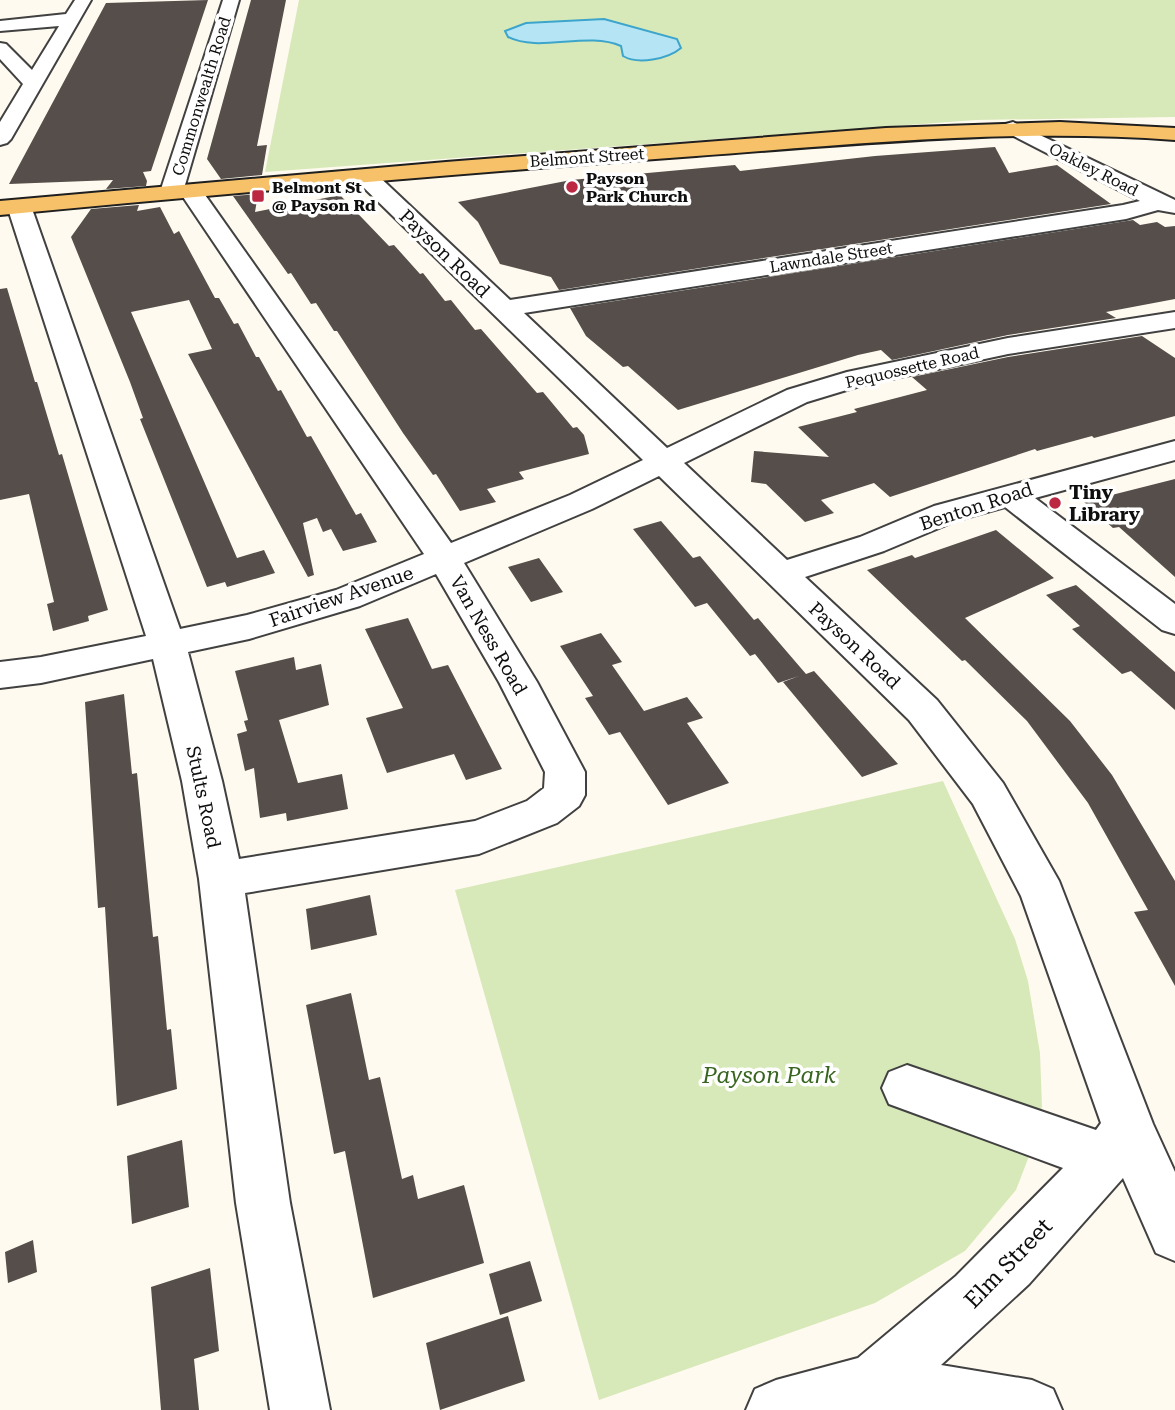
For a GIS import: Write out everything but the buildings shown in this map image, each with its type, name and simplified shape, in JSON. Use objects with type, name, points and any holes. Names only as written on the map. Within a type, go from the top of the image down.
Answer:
[{"type":"main road","name":"Belmont Street","points":[[9,207],[364,175],[1013,128],[1091,128],[1175,134]]},
{"type":"street","points":[[0,139],[83,0]]},
{"type":"street","name":"Commonwealth Road","points":[[180,191],[231,0]]},
{"type":"street","points":[[0,26],[72,19]]},
{"type":"street","points":[[0,48],[34,84]]},
{"type":"street","name":"Oakley Road","points":[[1013,128],[1167,206]]},
{"type":"street","name":"Payson Road","points":[[364,175],[781,573],[811,606],[923,710],[988,794],[1043,894],[1118,1144],[1172,1223]]},
{"type":"street","name":"Van Ness Road","points":[[180,191],[445,560],[518,682],[565,772],[564,795],[542,812],[479,837],[221,879]]},
{"type":"street","name":"Lawndale Street","points":[[502,309],[1167,206]]},
{"type":"street","name":"Stults Road","points":[[9,207],[167,643],[202,781],[221,879],[263,1203],[300,1410]]},
{"type":"street","name":"Pequossette Road","points":[[664,462],[797,396],[856,379],[1008,346],[1175,320]]},
{"type":"street","name":"Benton Road","points":[[781,573],[872,544],[946,513],[1175,450]]},
{"type":"street","name":"Fairview Avenue","points":[[0,675],[41,670],[249,627],[348,598],[581,502],[664,462]]},
{"type":"street","points":[[1009,494],[1175,622]]},
{"type":"street","points":[[907,1088],[1118,1144]]},
{"type":"street","name":"Elm Street","points":[[776,1410],[873,1384],[946,1326],[1118,1144]]},
{"type":"street","name":"Elm Street","points":[[873,1384],[1032,1410]]},
{"type":"green space","points":[[299,0],[1175,0],[1175,117],[976,120],[265,172]]},
{"type":"green space","name":"Payson Park","points":[[943,781],[1015,939],[1028,981],[1040,1053],[1042,1106],[1036,1138],[1016,1190],[965,1251],[875,1303],[599,1400],[455,890]]},
{"type":"water","points":[[604,19],[677,39],[681,48],[661,58],[637,60],[623,56],[621,46],[608,42],[534,43],[508,37],[505,31],[526,23]]},
{"type":"place","name":"Payson Park Church","points":[[572,187]]},
{"type":"place","name":"Belmont St @ Payson Rd","points":[[258,196]]},
{"type":"place","name":"Tiny Library","points":[[1055,503]]}]
